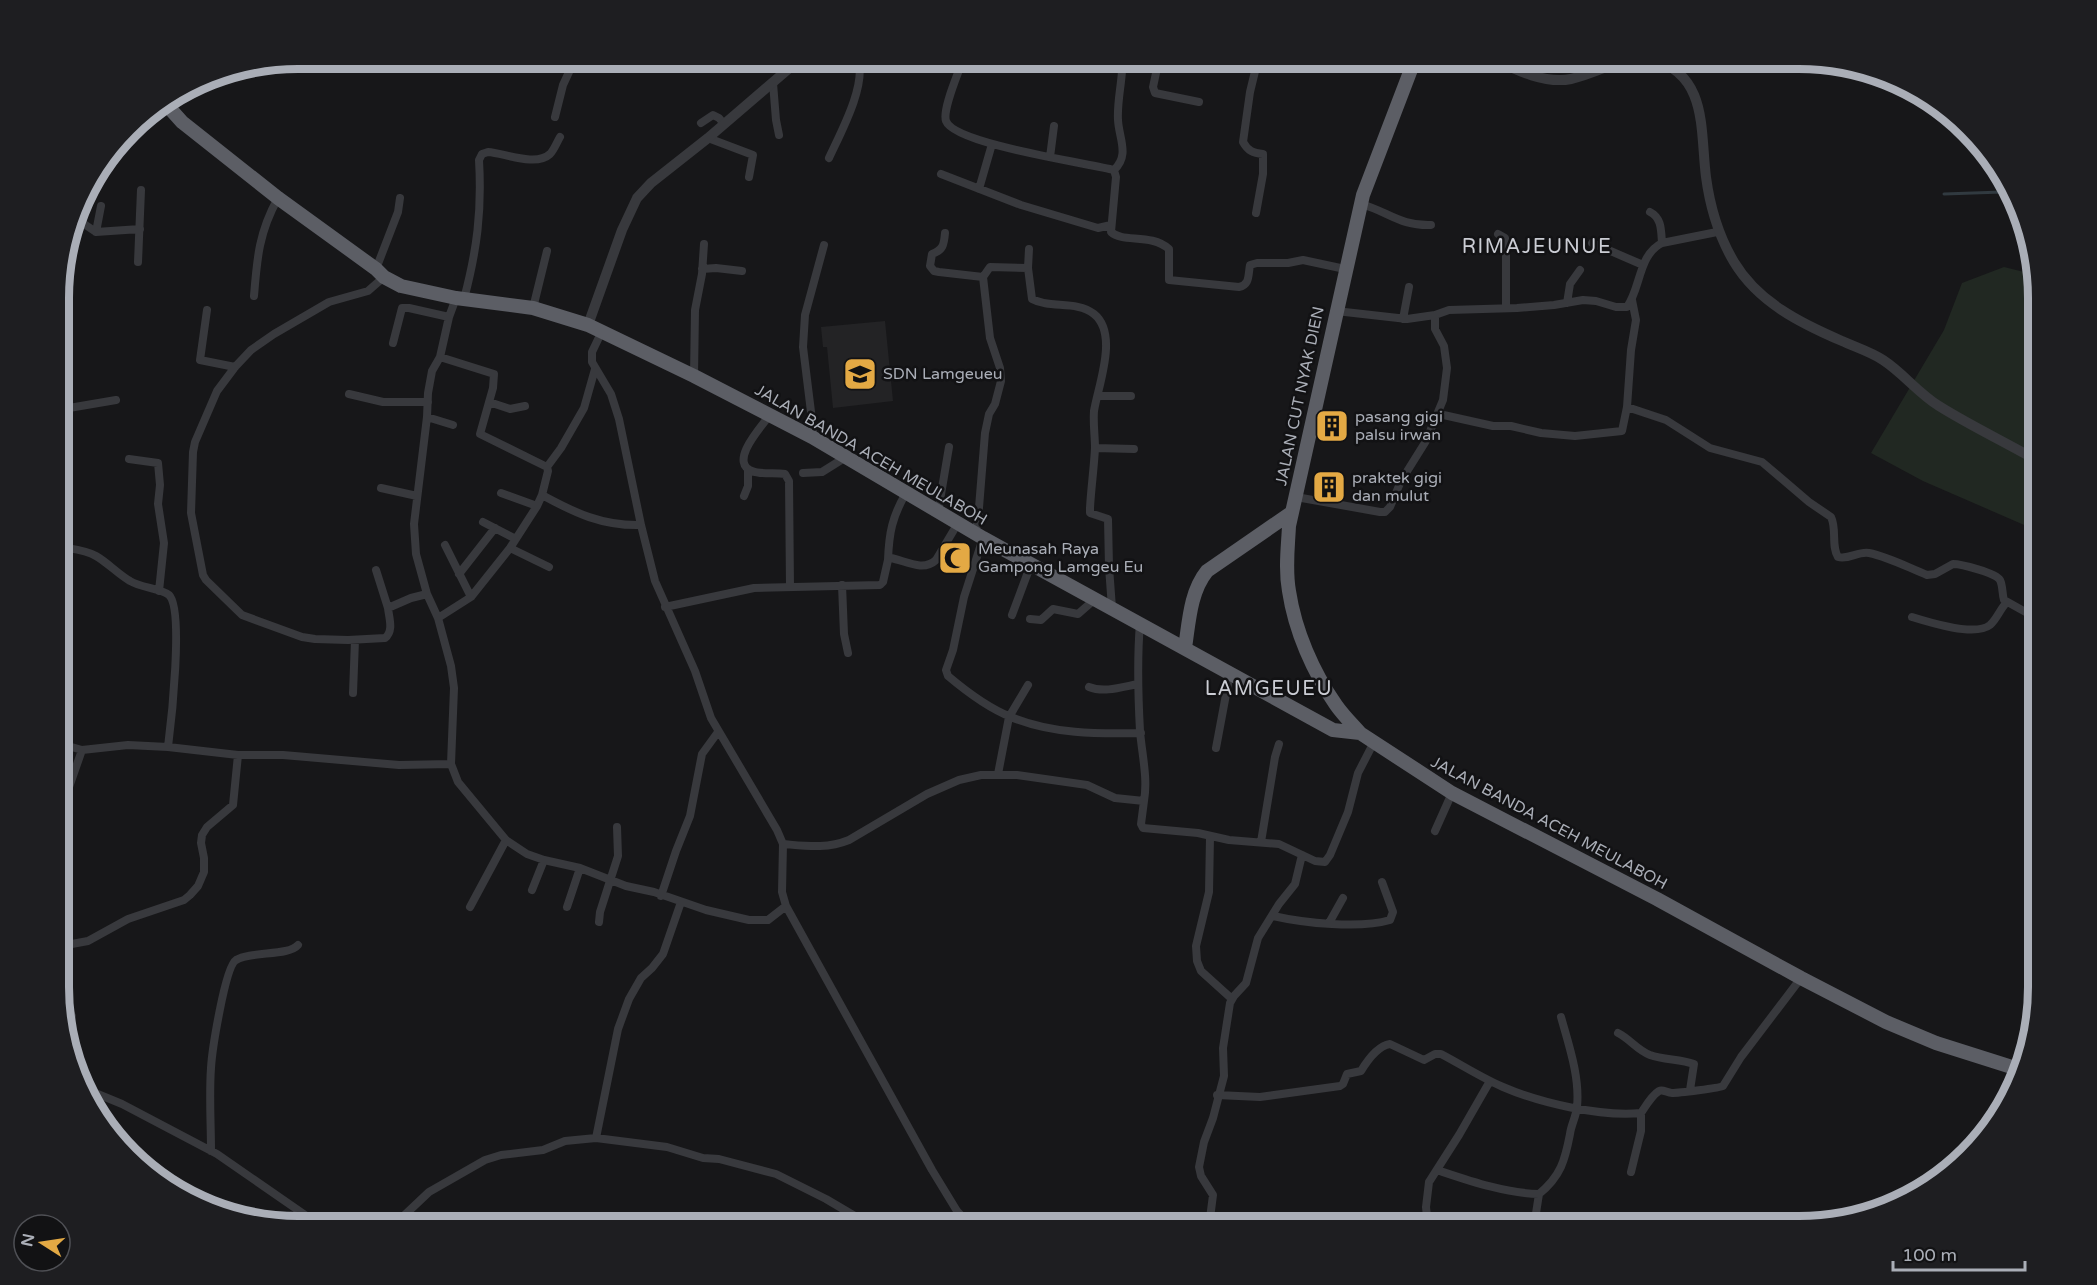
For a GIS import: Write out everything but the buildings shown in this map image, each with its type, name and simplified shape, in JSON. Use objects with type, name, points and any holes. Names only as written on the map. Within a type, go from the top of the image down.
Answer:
[{"type":"highway","name":"JALAN CUT NYAK DIEN","points":[[1360,733],[1332,698],[1305,646],[1294,615],[1288,589],[1287,567],[1291,513],[1361,204],[1383,138],[1410,69]]},
{"type":"highway","name":"JALAN BANDA ACEH MEULABOH","points":[[170,109],[182,122],[278,198],[401,286],[460,298],[533,308],[588,325],[694,376],[812,437],[938,512],[1230,674],[1333,730],[1360,733],[1452,793],[1657,899],[1801,978],[1909,1033],[1978,1058],[2013,1068]]},
{"type":"highway","points":[[1185,648],[1196,588],[1202,577],[1291,513]]},
{"type":"street","points":[[555,117],[563,85],[570,69]]},
{"type":"street","points":[[588,325],[622,230],[637,198],[651,183],[708,138],[723,122],[788,69]]},
{"type":"street","points":[[829,159],[853,105],[860,69]]},
{"type":"street","points":[[959,69],[947,108],[946,121],[955,130],[992,144],[1114,170]]},
{"type":"street","points":[[1114,170],[1120,165],[1124,149],[1118,119],[1121,69]]},
{"type":"street","points":[[1157,69],[1153,87],[1155,93],[1199,102]]},
{"type":"street","points":[[1255,69],[1243,142],[1252,152],[1263,154],[1263,174],[1256,213]]},
{"type":"street","points":[[1520,69],[1545,78],[1569,79],[1597,69]]},
{"type":"street","points":[[1675,69],[1693,92],[1717,232],[1734,263],[1760,294],[1790,316],[1881,358],[1937,405],[2028,455]]},
{"type":"street","points":[[773,83],[778,135]]},
{"type":"street","points":[[701,123],[710,116],[716,116],[723,122]]},
{"type":"street","points":[[1050,158],[1054,126]]},
{"type":"street","points":[[560,137],[550,154],[542,159],[530,160],[488,152],[482,154],[479,160],[478,234],[475,257],[460,298],[449,317],[440,357],[432,371],[414,524],[416,554],[427,594],[438,618],[451,666],[454,688],[451,764],[458,782],[506,840],[527,854],[580,868],[706,910],[763,922],[772,918],[786,906]]},
{"type":"street","points":[[708,138],[753,155],[749,177]]},
{"type":"street","points":[[979,189],[992,144]]},
{"type":"street","points":[[1114,170],[1116,177],[1111,232],[1115,236],[1147,238],[1163,243],[1169,249],[1169,280],[1239,287],[1245,286],[1248,282],[1250,265],[1302,260],[1345,269]]},
{"type":"street","points":[[941,174],[1021,205],[1098,228],[1111,225]]},
{"type":"street","points":[[138,262],[141,190]]},
{"type":"street","points":[[254,296],[261,238],[267,219],[278,198]]},
{"type":"street","points":[[376,570],[388,608],[391,629],[385,638],[355,640],[302,637],[237,612],[203,575],[191,513],[193,452],[195,442],[217,391],[251,350],[329,302],[368,291],[380,273],[400,198]]},
{"type":"street","points":[[1361,204],[1380,210],[1400,222],[1431,225]]},
{"type":"street","points":[[96,232],[101,206]]},
{"type":"street","points":[[1650,212],[1660,223],[1662,243]]},
{"type":"street","points":[[82,223],[96,232],[140,229]]},
{"type":"street","points":[[1336,311],[1403,319],[1435,315],[1449,310],[1506,308],[1583,300],[1621,308],[1627,307],[1632,300],[1643,265],[1651,251],[1662,243],[1717,232]]},
{"type":"street","points":[[945,233],[944,245],[940,251],[932,254],[930,266],[934,271],[983,277]]},
{"type":"street","points":[[1498,234],[1505,238],[1506,244],[1506,308]]},
{"type":"street","points":[[1592,243],[1643,265]]},
{"type":"street","points":[[694,376],[695,310],[704,244]]},
{"type":"street","points":[[812,437],[813,428],[803,347],[806,315],[824,245]]},
{"type":"street","points":[[1029,249],[1028,268],[1032,299],[1040,304],[1072,306],[1095,315],[1104,331],[1106,358],[1094,412],[1095,448],[1090,513],[1108,519],[1112,608]]},
{"type":"street","points":[[533,308],[547,251]]},
{"type":"street","points":[[1028,268],[990,267],[983,277],[990,338],[1000,368],[1001,381],[998,398],[989,414],[985,433],[978,520],[979,535],[946,673],[972,695],[1009,717],[1034,725],[1090,734],[1141,733]]},
{"type":"street","points":[[702,269],[742,271]]},
{"type":"street","points":[[1567,303],[1570,284],[1580,270]]},
{"type":"street","points":[[1403,319],[1408,287]]},
{"type":"street","points":[[1438,414],[1492,426],[1511,426],[1541,433],[1575,436],[1622,431],[1627,407],[1631,350],[1636,320],[1632,300]]},
{"type":"street","points":[[393,343],[402,308],[449,317]]},
{"type":"street","points":[[207,310],[200,360],[235,367]]},
{"type":"street","points":[[1296,497],[1385,512],[1390,507],[1401,481],[1426,441],[1443,400],[1447,368],[1444,346],[1435,330],[1435,315]]},
{"type":"street","points":[[602,332],[591,358],[595,369],[611,394],[619,419],[655,580],[718,732],[736,759],[783,844],[782,892],[786,906],[932,1170],[962,1216]]},
{"type":"street","points":[[440,357],[494,374],[493,388],[480,434],[547,467]]},
{"type":"street","points":[[438,618],[471,597],[510,548],[537,506],[542,495],[547,467],[585,408],[595,369]]},
{"type":"street","points":[[349,393],[383,402],[428,402]]},
{"type":"street","points":[[1098,396],[1131,396]]},
{"type":"street","points":[[69,408],[116,400]]},
{"type":"street","points":[[489,402],[510,409],[525,406]]},
{"type":"street","points":[[1627,407],[1666,420],[1710,448],[1756,459],[1774,471],[1799,494],[1831,517],[1835,553],[1838,557],[1848,558],[1860,553],[1871,553],[1927,575],[1935,574],[1953,564],[1959,564],[1997,577],[2001,581],[2004,600],[2028,614]]},
{"type":"street","points":[[770,416],[746,448],[743,461],[753,472],[785,474],[789,481],[790,586]]},
{"type":"street","points":[[427,417],[453,425]]},
{"type":"street","points":[[938,512],[949,447]]},
{"type":"street","points":[[1095,448],[1134,449]]},
{"type":"street","points":[[802,474],[822,472],[846,457]]},
{"type":"street","points":[[129,459],[158,463],[160,485],[158,504],[165,543],[159,591]]},
{"type":"street","points":[[744,496],[748,486],[748,469]]},
{"type":"street","points":[[381,488],[417,496]]},
{"type":"street","points":[[501,493],[537,506]]},
{"type":"street","points":[[665,607],[754,588],[882,584],[888,560],[889,535],[893,518],[906,493]]},
{"type":"street","points":[[542,495],[588,518],[617,524],[641,525]]},
{"type":"street","points":[[483,522],[516,539]]},
{"type":"street","points":[[888,560],[893,558],[922,566],[932,564],[958,523]]},
{"type":"street","points":[[459,574],[495,528]]},
{"type":"street","points":[[445,545],[471,597]]},
{"type":"street","points":[[510,548],[549,567]]},
{"type":"street","points":[[69,549],[96,556],[138,586],[170,596],[173,604],[176,639],[174,703],[168,747]]},
{"type":"street","points":[[1012,615],[1031,564]]},
{"type":"street","points":[[842,585],[844,634],[848,653]]},
{"type":"street","points":[[388,608],[427,594]]},
{"type":"street","points":[[1030,620],[1041,620],[1053,609],[1078,614],[1094,600]]},
{"type":"street","points":[[1912,617],[1955,629],[1983,628],[1990,625],[2007,602]]},
{"type":"street","points":[[1140,623],[1138,684],[1146,781],[1141,824],[1143,828],[1194,832],[1210,837],[1285,846],[1322,862],[1328,859],[1348,812],[1358,773],[1374,742]]},
{"type":"street","points":[[353,693],[355,640]]},
{"type":"street","points":[[1216,748],[1230,674]]},
{"type":"street","points":[[1089,687],[1107,689],[1138,684]]},
{"type":"street","points":[[998,774],[1009,717],[1028,685]]},
{"type":"street","points":[[661,896],[690,816],[702,754],[718,732]]},
{"type":"street","points":[[1261,842],[1279,744]]},
{"type":"street","points":[[69,746],[82,750],[119,746],[168,747],[238,755],[294,756],[399,765],[451,764]]},
{"type":"street","points":[[69,785],[82,750]]},
{"type":"street","points":[[69,944],[88,941],[128,919],[184,900],[195,891],[205,866],[202,835],[207,827],[232,805],[238,755]]},
{"type":"street","points":[[783,844],[826,847],[837,845],[927,794],[959,780],[998,774],[1088,786],[1115,798],[1144,801]]},
{"type":"street","points":[[1435,831],[1452,793]]},
{"type":"street","points":[[599,922],[600,912],[618,856],[617,827]]},
{"type":"street","points":[[1210,837],[1209,892],[1196,946],[1197,962],[1201,971],[1232,999]]},
{"type":"street","points":[[470,907],[506,840]]},
{"type":"street","points":[[1210,1216],[1213,1195],[1201,1176],[1199,1167],[1224,1076],[1223,1039],[1232,999],[1246,983],[1257,942],[1279,904],[1294,884],[1302,855]]},
{"type":"street","points":[[532,890],[544,860]]},
{"type":"street","points":[[567,907],[580,868]]},
{"type":"street","points":[[1273,916],[1303,922],[1354,924],[1390,920],[1393,912],[1382,882]]},
{"type":"street","points":[[1329,923],[1342,898]]},
{"type":"street","points":[[596,1137],[618,1029],[641,978],[663,954],[681,902]]},
{"type":"street","points":[[211,1151],[211,1067],[230,968],[235,961],[251,955],[291,950],[298,945]]},
{"type":"street","points":[[1631,1172],[1641,1131],[1641,1113],[1659,1091],[1675,1093],[1716,1089],[1723,1086],[1741,1057],[1801,978]]},
{"type":"street","points":[[1536,1216],[1539,1194],[1551,1182],[1567,1155],[1577,1108],[1573,1061],[1561,1017]]},
{"type":"street","points":[[1618,1033],[1649,1054],[1694,1064],[1690,1090]]},
{"type":"street","points":[[1217,1095],[1260,1097],[1340,1086],[1347,1074],[1361,1071],[1364,1064],[1387,1044],[1401,1048],[1424,1060],[1435,1054],[1441,1054],[1490,1081],[1518,1093],[1577,1108],[1629,1114],[1641,1113]]},
{"type":"street","points":[[1427,1216],[1428,1185],[1490,1081]]},
{"type":"street","points":[[96,1093],[122,1104],[211,1151],[305,1216]]},
{"type":"street","points":[[404,1216],[429,1192],[485,1160],[501,1155],[543,1150],[565,1141],[596,1137],[668,1147],[703,1158],[776,1174],[855,1216]]},
{"type":"street","points":[[1437,1170],[1507,1190],[1539,1194]]},
{"type":"shaded area","points":[[2004,267],[2027,273],[2028,527],[1923,481],[1871,453],[1944,330],[1962,283]]},
{"type":"shaded area","name":"SDN Lamgeueu","points":[[885,321],[893,401],[833,408],[827,347],[823,347],[821,327]]},
{"type":"waterway","points":[[1944,194],[2001,192]]},
{"type":"place","name":"SDN Lamgeueu","points":[[860,374]]},
{"type":"place","name":"pasang gigi palsu irwan","points":[[1332,426]]},
{"type":"place","name":"praktek gigi dan mulut","points":[[1329,487]]},
{"type":"place","name":"Meunasah Raya Gampong Lamgeu Eu","points":[[955,558]]},
{"type":"district","name":"RIMAJEUNUE","points":[[1537,247]]},
{"type":"district","name":"LAMGEUEU","points":[[1269,689]]}]
